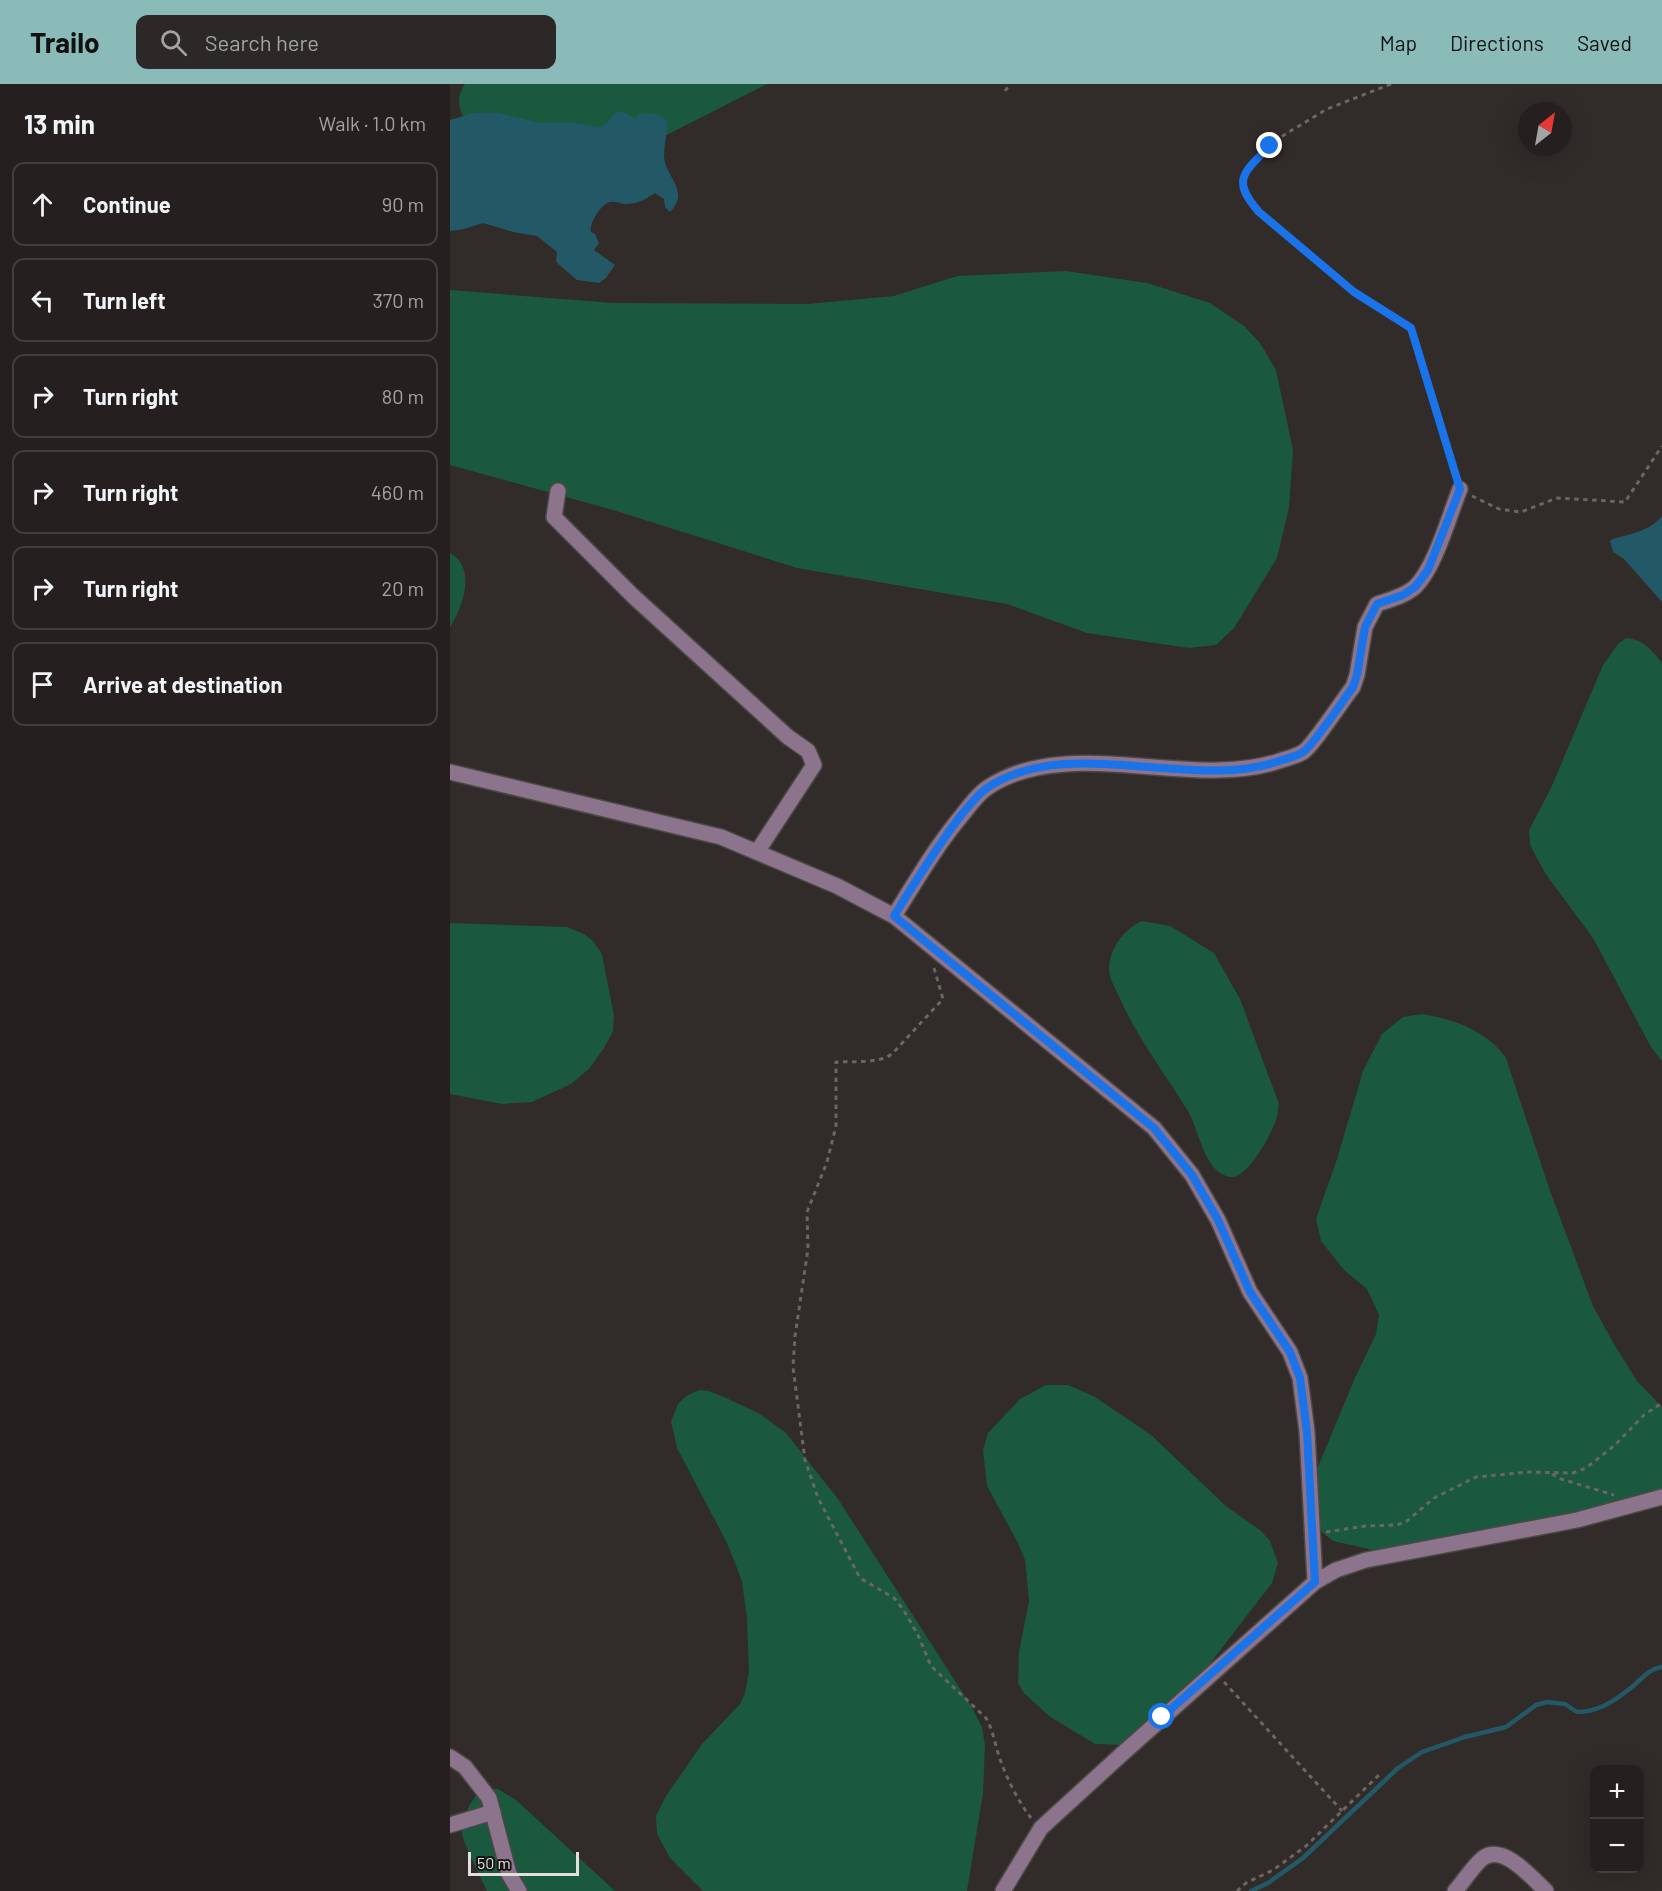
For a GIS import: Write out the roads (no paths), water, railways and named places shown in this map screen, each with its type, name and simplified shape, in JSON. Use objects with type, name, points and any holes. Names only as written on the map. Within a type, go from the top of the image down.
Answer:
[{"type":"street","points":[[894,916],[943,838],[986,789],[1004,778],[1027,769],[1059,764],[1248,769],[1305,752],[1353,687],[1365,627],[1377,604],[1403,595],[1415,587],[1428,570],[1460,489]]},
{"type":"street","points":[[558,491],[554,517],[633,596],[789,737],[808,751],[814,765],[757,852]]},
{"type":"street","points":[[450,772],[721,837],[837,886],[894,916],[1154,1128],[1192,1175],[1218,1220],[1250,1292],[1290,1352],[1300,1378],[1307,1432],[1315,1582]]},
{"type":"street","points":[[1003,1891],[1041,1828],[1315,1582],[1336,1570],[1366,1560],[1565,1523],[1662,1497]]},
{"type":"street","points":[[450,1757],[465,1767],[489,1798],[509,1874],[519,1891]]},
{"type":"street","points":[[450,1825],[493,1812]]},
{"type":"street","points":[[1455,1891],[1484,1857],[1498,1853],[1506,1856],[1546,1891]]},
{"type":"water","points":[[620,111],[635,118],[639,114],[655,114],[668,123],[664,148],[665,164],[678,191],[678,197],[670,212],[665,207],[664,199],[655,193],[633,204],[610,202],[600,210],[591,228],[591,232],[595,234],[599,243],[594,250],[615,265],[606,278],[599,283],[577,280],[556,262],[557,252],[537,236],[483,223],[450,231],[450,120],[474,113],[499,113],[540,123],[577,123],[600,127]]},
{"type":"water","points":[[1662,516],[1662,602],[1624,559],[1613,552],[1610,541],[1646,529]]},
{"type":"waterway","points":[[1251,1891],[1268,1883],[1303,1858],[1398,1768],[1422,1752],[1465,1737],[1506,1727],[1536,1705],[1547,1702],[1565,1704],[1577,1712],[1604,1706],[1617,1699],[1652,1670],[1662,1667]]}]
